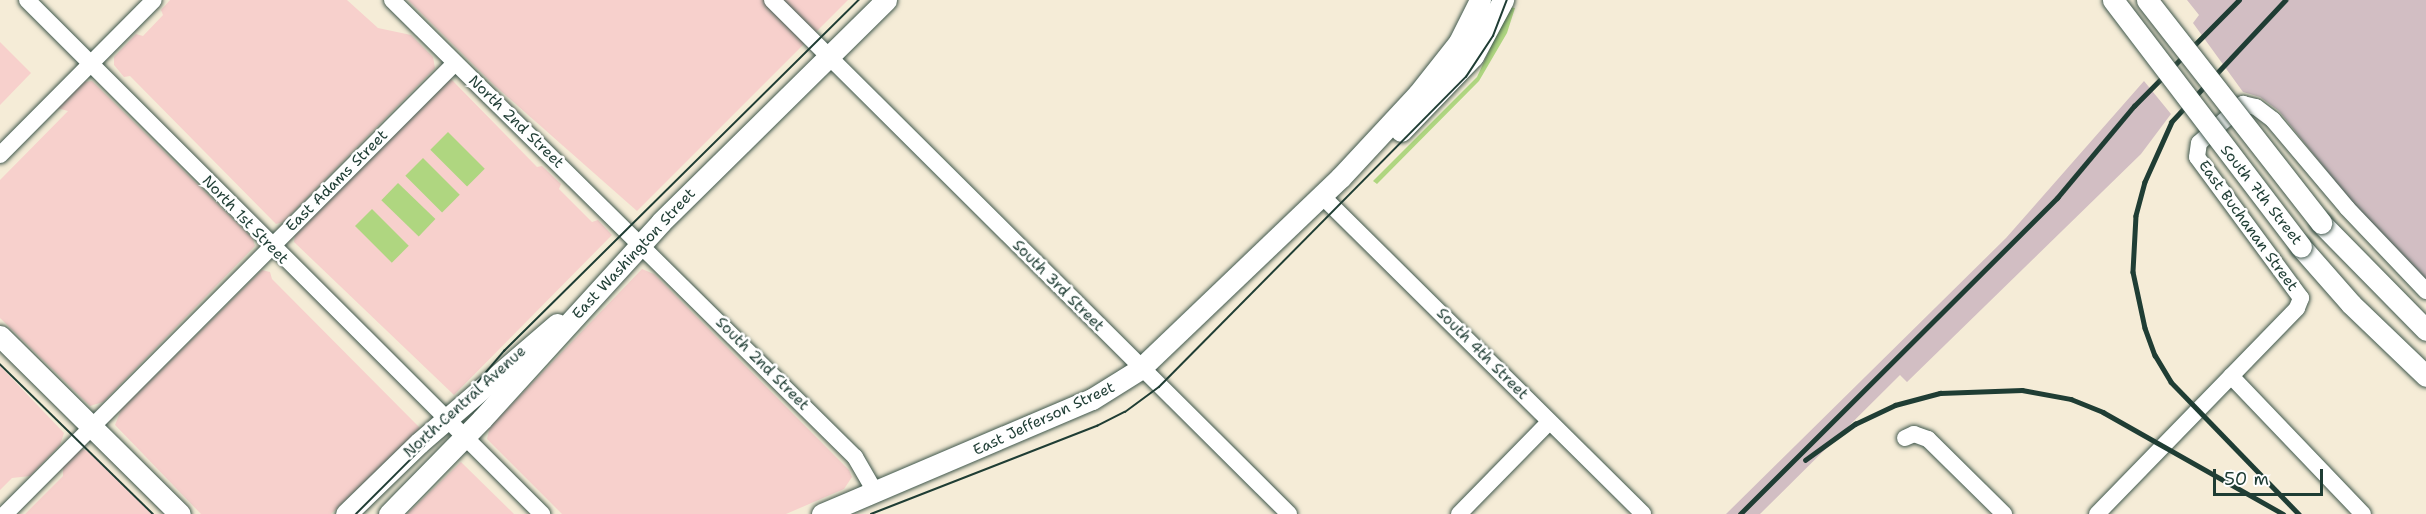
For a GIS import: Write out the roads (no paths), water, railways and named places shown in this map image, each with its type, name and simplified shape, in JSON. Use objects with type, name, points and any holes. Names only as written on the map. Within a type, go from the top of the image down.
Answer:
[{"type":"main road","name":"East Washington Street","points":[[389,514],[463,438],[641,243],[886,0]]},
{"type":"main road","name":"East Jefferson Street","points":[[1340,178],[1442,65],[1480,0]]},
{"type":"main road","name":"East Jefferson Street","points":[[822,514],[1092,399],[1140,369],[1321,195],[1340,178],[1387,144],[1442,92],[1473,56],[1503,0]]},
{"type":"main road","name":"South 7th Street","points":[[2113,0],[2301,247],[2351,304],[2426,376]]},
{"type":"main road","name":"South 7th Street","points":[[2147,0],[2321,223],[2426,330]]},
{"type":"main road","name":"North Central Avenue","points":[[346,514],[535,340],[592,298]]},
{"type":"main road","points":[[0,336],[180,514]]},
{"type":"street","name":"North 1st Street","points":[[27,0],[271,247],[542,514]]},
{"type":"street","points":[[0,155],[154,0]]},
{"type":"street","name":"North 2nd Street","points":[[392,0],[641,243]]},
{"type":"street","name":"South 3rd Street","points":[[772,0],[1140,369],[1289,514]]},
{"type":"street","name":"East Adams Street","points":[[5,514],[455,63]]},
{"type":"street","name":"East Buchanan Street","points":[[2097,514],[2297,308],[2301,298],[2197,157],[2199,143],[2243,104],[2256,106],[2273,120],[2347,208],[2426,291]]},
{"type":"street","name":"South 4th Street","points":[[1321,195],[1643,514]]},
{"type":"street","name":"South 2nd Street","points":[[641,243],[855,457],[874,491]]},
{"type":"street","points":[[2231,376],[2363,514]]},
{"type":"street","points":[[1459,514],[1549,422]]},
{"type":"street","points":[[1905,438],[1914,434],[1928,439],[2004,514]]},
{"type":"tram line","points":[[356,514],[423,447],[504,351],[859,0]]},
{"type":"tram line","points":[[871,514],[1097,426],[1125,412],[1159,387],[1466,77],[1493,36],[1507,0]]},
{"type":"tram line","points":[[0,364],[153,514]]},
{"type":"railway","points":[[1740,514],[2057,198],[2134,106],[2239,0]]},
{"type":"railway","points":[[2286,0],[2172,122],[2145,182],[2136,216],[2133,272],[2145,328],[2155,355],[2171,382],[2299,514]]},
{"type":"railway","points":[[1805,460],[1855,424],[1895,405],[1940,393],[2022,390],[2071,399],[2103,412],[2283,514]]}]
